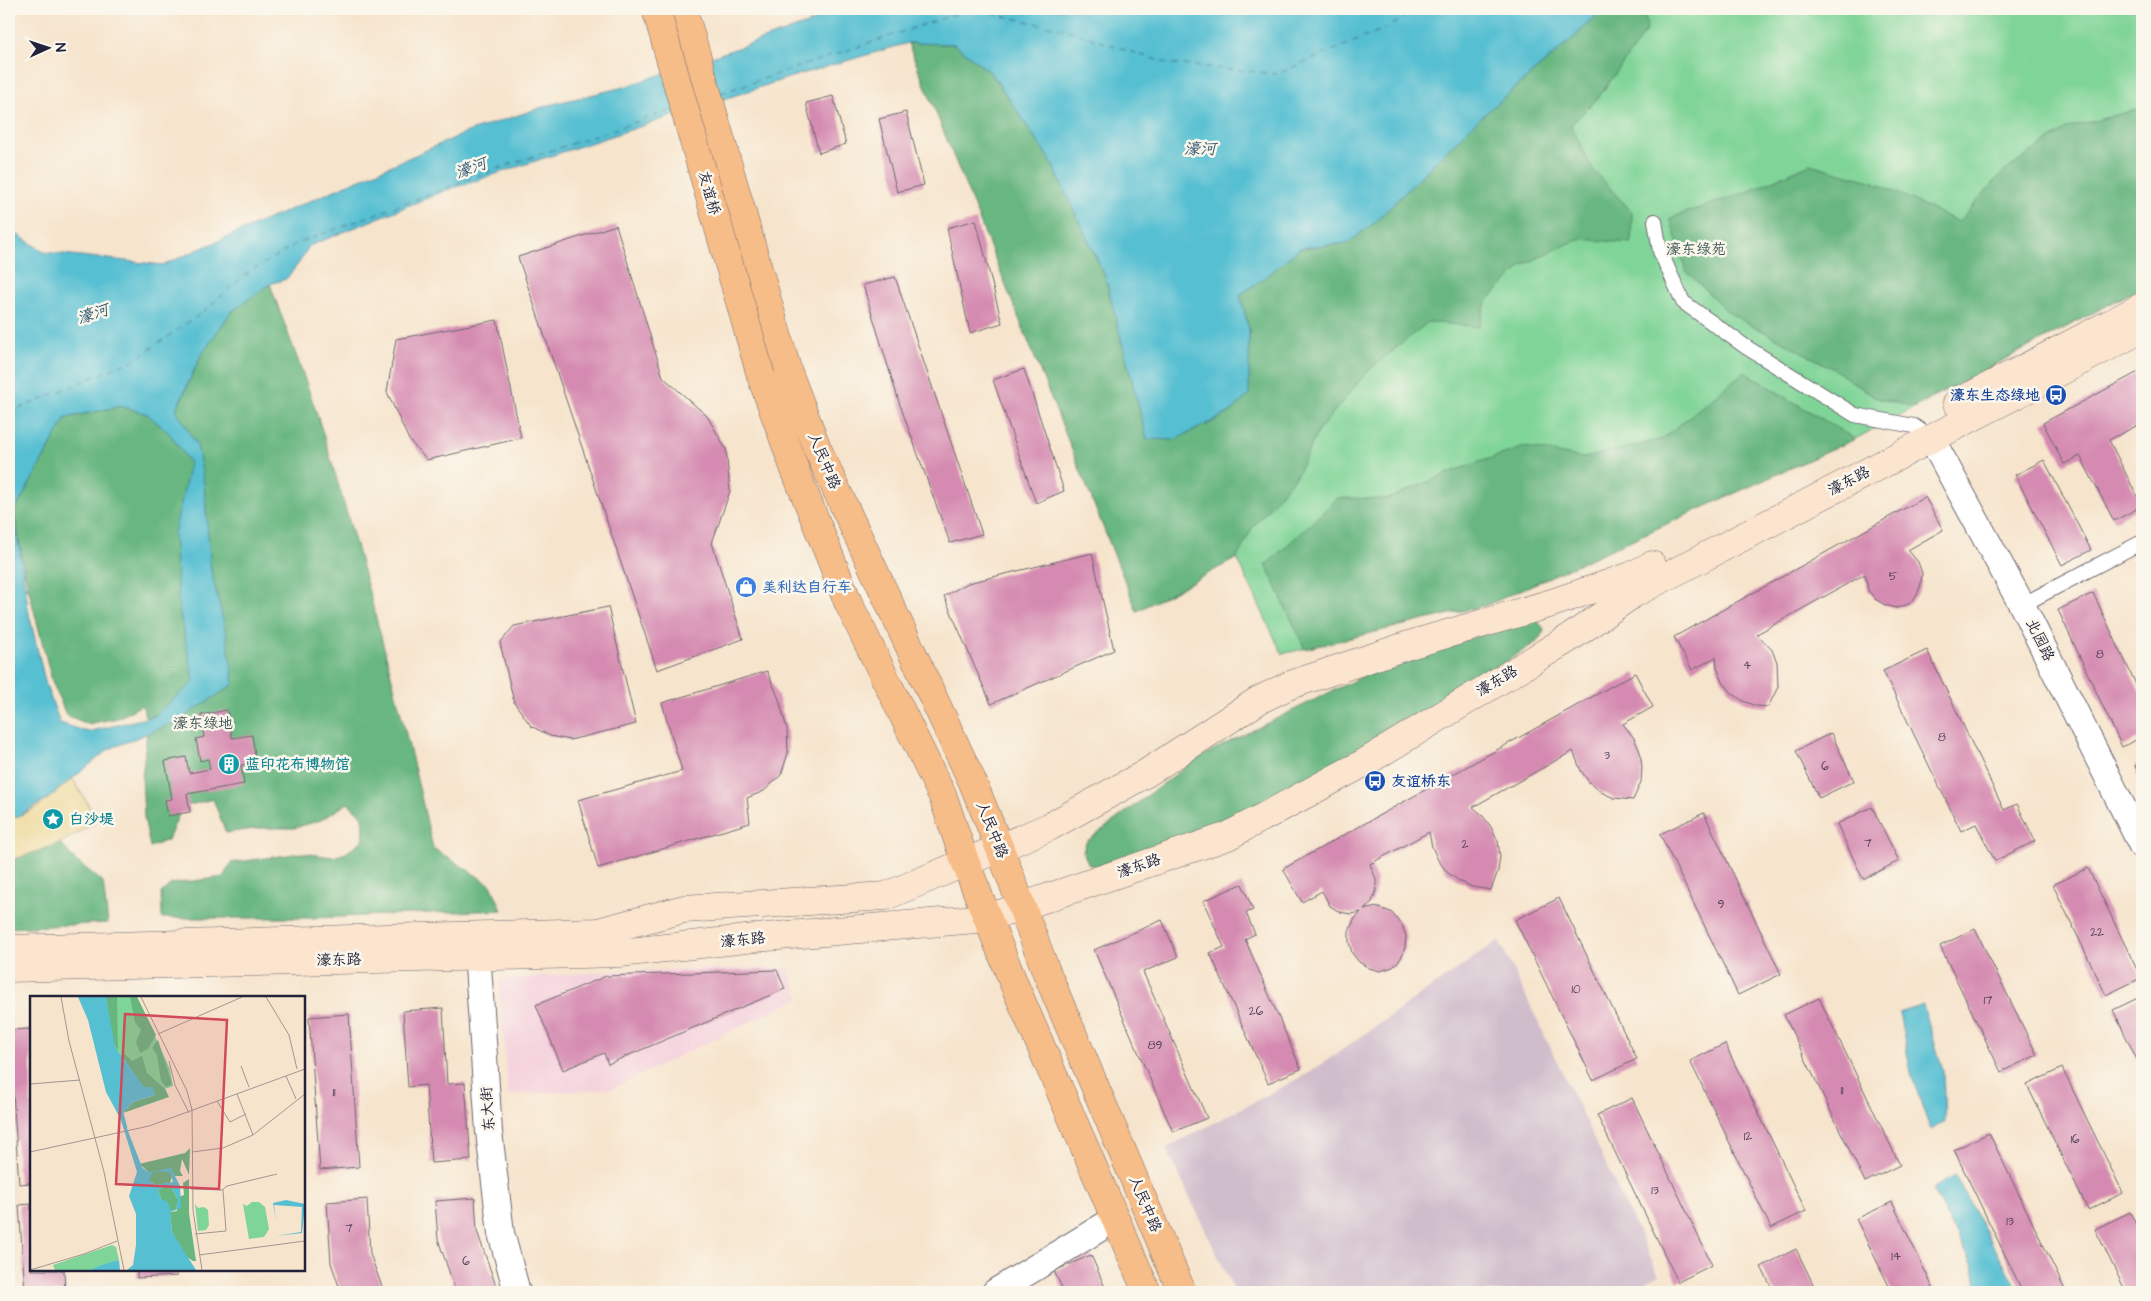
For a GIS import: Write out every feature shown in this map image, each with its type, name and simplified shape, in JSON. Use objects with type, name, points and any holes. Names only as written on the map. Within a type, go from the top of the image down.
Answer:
[{"type":"main road","name":"友谊桥","points":[[656,9],[761,376]]},
{"type":"main road","name":"友谊桥","points":[[684,9],[788,372]]},
{"type":"main road","name":"濠东路","points":[[9,968],[620,953],[755,938],[988,918],[1021,908],[1228,836],[1364,763],[1571,637],[1633,594],[2142,308]]},
{"type":"main road","name":"濠东路","points":[[9,949],[598,932],[684,909],[886,896],[966,864],[1049,827],[1145,774],[1259,700],[1290,685],[1409,645],[1552,603],[1631,576],[1922,432],[2142,329]]},
{"type":"main road","name":"人民中路","points":[[788,372],[817,448],[973,783],[1046,971],[1182,1292]]},
{"type":"main road","name":"人民中路","points":[[761,376],[795,470],[848,602],[942,797],[988,918],[1147,1292]]},
{"type":"street","name":"北园路","points":[[1922,432],[2022,605],[2142,846]]},
{"type":"street","name":"东大街","points":[[457,936],[469,938],[474,942],[477,958],[489,1132],[501,1233],[517,1292]]},
{"type":"street","points":[[995,1292],[1115,1219]]},
{"type":"lane","points":[[1655,220],[1660,250],[1683,302],[1746,347],[1854,415],[1922,432]]},
{"type":"lane","points":[[2022,605],[2142,542]]},
{"type":"shaded area","points":[[1499,940],[1659,1275],[1627,1292],[1235,1292],[1166,1148],[1309,1073]]},
{"type":"shaded area","points":[[787,968],[800,998],[611,1089],[508,1095],[499,980],[615,971]]},
{"type":"green space","name":"濠东绿苑","points":[[1603,9],[2142,9],[2142,287],[1855,439],[1487,605],[1282,654],[1237,558],[1137,611],[908,43],[1348,243]]},
{"type":"green space","points":[[1603,9],[1644,9],[1647,29],[1599,97],[1571,125],[1593,170],[1632,212],[1631,243],[1579,239],[1523,265],[1486,302],[1479,327],[1428,322],[1367,372],[1318,431],[1298,473],[1252,528],[1237,558],[1137,611],[908,43],[954,44],[992,74],[1050,160],[1105,276],[1147,439],[1206,425],[1229,413],[1248,395],[1249,329],[1240,295],[1266,277],[1300,248],[1348,243],[1374,223],[1481,117],[1569,42]]},
{"type":"green space","points":[[2142,108],[2142,287],[1914,407],[1876,398],[1832,368],[1729,313],[1686,271],[1670,218],[1747,192],[1810,164],[1874,182],[1959,222],[2002,173],[2068,128]]},
{"type":"green space","name":"濠东绿地","points":[[270,284],[303,373],[337,479],[395,689],[433,848],[491,885],[502,910],[313,918],[162,918],[161,893],[171,884],[223,877],[231,863],[301,853],[333,857],[346,853],[364,839],[363,817],[348,803],[321,820],[294,828],[260,828],[226,833],[213,799],[182,807],[168,840],[150,847],[144,817],[142,777],[148,724],[142,705],[118,718],[88,724],[66,715],[52,681],[25,575],[14,511],[66,418],[121,406],[147,414],[176,410],[206,345],[222,322],[232,312]]},
{"type":"green space","points":[[1744,372],[1855,439],[1487,605],[1305,649],[1266,565],[1338,498],[1387,499],[1456,470],[1525,447],[1584,458],[1662,439]]},
{"type":"green space","points":[[1537,620],[1544,629],[1538,641],[1411,722],[1237,816],[1209,828],[1098,866],[1089,865],[1083,852],[1086,842],[1188,765],[1213,750],[1399,658]]},
{"type":"green space","points":[[60,843],[76,861],[103,882],[108,923],[9,928],[9,861]]},
{"type":"sand","name":"白沙堤","points":[[72,778],[98,821],[60,843],[9,861],[9,817],[27,813],[51,797]]},
{"type":"water","name":"濠河","points":[[834,9],[1603,9],[1569,42],[1481,117],[1374,223],[1348,243],[1300,248],[1266,277],[1240,295],[1249,329],[1249,395],[1229,413],[1174,440],[1147,439],[1105,276],[1050,160],[992,74],[954,44],[908,43],[791,77],[447,190],[309,246],[299,263],[286,279],[270,284],[231,312],[200,357],[176,410],[197,445],[204,483],[211,570],[227,637],[234,684],[178,721],[109,749],[47,799],[17,817],[9,817],[9,652],[11,632],[9,627],[9,229],[44,252],[163,265],[470,131],[549,105],[624,87],[813,22]],"holes":[[[121,406],[147,414],[170,434],[190,463],[174,533],[179,609],[194,682],[154,716],[88,732],[60,723],[46,685],[29,614],[14,512],[66,418]]]},
{"type":"water","points":[[1923,1005],[1943,1070],[1945,1122],[1930,1129],[1912,1077],[1899,1013]]},
{"type":"water","points":[[1955,1176],[2019,1292],[1978,1292],[1974,1267],[1932,1189]]},
{"type":"building","points":[[833,96],[846,144],[819,153],[806,103]]},
{"type":"building","points":[[906,112],[924,185],[897,192],[879,119]]},
{"type":"building","points":[[976,220],[1002,323],[970,333],[947,228]]},
{"type":"building","points":[[616,225],[663,377],[707,416],[726,449],[730,491],[712,543],[743,639],[657,670],[518,257]]},
{"type":"building","points":[[895,277],[982,534],[950,543],[900,405],[863,285]]},
{"type":"building","points":[[497,320],[521,438],[427,460],[409,440],[387,392],[396,339]]},
{"type":"building","points":[[1024,369],[1064,491],[1036,503],[993,380]]},
{"type":"building","points":[[2142,370],[2142,423],[2109,440],[2142,506],[2114,521],[2080,456],[2064,464],[2043,423]]},
{"type":"building","points":[[2044,460],[2091,550],[2062,565],[2015,475]]},
{"type":"building","points":[[1925,497],[1943,530],[1908,550],[1918,562],[1922,573],[1917,595],[1909,604],[1896,608],[1885,605],[1875,599],[1868,590],[1865,574],[1757,634],[1772,650],[1777,662],[1778,687],[1768,707],[1756,706],[1743,701],[1732,693],[1723,682],[1717,668],[1716,657],[1692,670],[1674,637]]},
{"type":"building","points":[[1092,553],[1114,650],[991,704],[944,596],[968,583]]},
{"type":"building","points":[[2093,593],[2142,697],[2142,737],[2122,747],[2058,610]]},
{"type":"building","points":[[608,607],[636,724],[570,740],[550,736],[531,726],[514,702],[500,643],[514,626]]},
{"type":"building","points":[[1927,650],[2004,810],[2017,804],[2035,841],[1995,861],[1976,824],[1961,831],[1883,671]]},
{"type":"building","points":[[767,671],[779,699],[787,729],[788,753],[781,775],[764,791],[747,798],[750,823],[598,868],[578,800],[682,771],[662,703]]},
{"type":"building","points":[[1635,673],[1653,707],[1623,724],[1634,738],[1640,752],[1642,767],[1641,782],[1633,800],[1614,798],[1601,792],[1590,783],[1581,771],[1573,751],[1473,807],[1491,827],[1498,841],[1500,856],[1498,871],[1491,890],[1472,887],[1459,881],[1447,872],[1438,860],[1432,847],[1429,832],[1370,864],[1376,879],[1376,891],[1372,902],[1364,910],[1376,907],[1391,912],[1402,925],[1406,936],[1401,958],[1393,967],[1380,971],[1369,968],[1359,962],[1352,953],[1349,931],[1354,920],[1361,912],[1351,914],[1340,912],[1330,906],[1322,891],[1302,902],[1283,869]]},
{"type":"building","name":"蓝印花布博物馆","points":[[227,710],[232,738],[252,735],[256,762],[241,765],[244,784],[187,794],[190,812],[168,816],[165,800],[172,799],[165,761],[186,757],[189,773],[210,769],[208,759],[200,761],[196,739],[204,737],[201,715]]},
{"type":"building","points":[[1831,733],[1854,781],[1819,798],[1796,751]]},
{"type":"building","points":[[2142,762],[2142,782],[2135,766]]},
{"type":"building","points":[[1872,807],[1899,861],[1863,879],[1837,824]]},
{"type":"building","points":[[1704,813],[1781,974],[1738,995],[1660,834]]},
{"type":"building","points":[[2088,868],[2141,978],[2106,995],[2053,885]]},
{"type":"building","points":[[1242,884],[1253,910],[1246,913],[1255,934],[1245,939],[1301,1069],[1268,1083],[1210,953],[1224,947],[1203,901]]},
{"type":"building","points":[[1559,898],[1637,1059],[1593,1080],[1515,920]]},
{"type":"building","points":[[1162,920],[1178,957],[1143,972],[1207,1118],[1173,1132],[1094,950]]},
{"type":"building","points":[[1975,929],[2037,1055],[2001,1072],[1940,946]]},
{"type":"building","points":[[777,970],[785,989],[608,1064],[604,1053],[563,1070],[536,1005],[606,976]]},
{"type":"building","points":[[2142,996],[2142,1070],[2113,1010]]},
{"type":"building","points":[[1819,998],[1900,1165],[1865,1182],[1784,1015]]},
{"type":"building","points":[[443,1008],[447,1084],[465,1083],[471,1160],[431,1163],[426,1085],[408,1087],[403,1011]]},
{"type":"building","points":[[349,1014],[359,1167],[320,1170],[309,1017]]},
{"type":"building","points":[[30,1029],[30,1183],[19,1184],[9,1030]]},
{"type":"building","points":[[1725,1044],[1806,1211],[1771,1228],[1690,1061]]},
{"type":"building","points":[[2062,1068],[2123,1193],[2088,1210],[2027,1085]]},
{"type":"building","points":[[1632,1098],[1712,1265],[1678,1282],[1597,1115]]},
{"type":"building","points":[[1989,1133],[2066,1292],[2023,1292],[1954,1150]]},
{"type":"building","points":[[475,1198],[477,1231],[498,1292],[456,1292],[438,1239],[435,1201]]},
{"type":"building","points":[[367,1199],[370,1254],[384,1292],[341,1292],[331,1263],[327,1202]]},
{"type":"building","points":[[1892,1202],[1935,1292],[1892,1292],[1856,1219]]},
{"type":"building","points":[[30,1204],[30,1271],[64,1271],[65,1292],[25,1292],[19,1205]]},
{"type":"building","points":[[2130,1212],[2142,1237],[2142,1292],[2126,1292],[2095,1229]]},
{"type":"building","points":[[1796,1249],[1817,1292],[1774,1292],[1761,1267]]},
{"type":"building","points":[[1091,1255],[1107,1292],[1064,1292],[1054,1271]]},
{"type":"building","points":[[137,1271],[177,1271],[177,1276],[137,1278]]},
{"type":"building","points":[[161,1289],[162,1292],[128,1292],[128,1291]]},
{"type":"ferry route","points":[[721,93],[970,9],[1063,29],[1166,63],[1277,74],[1389,27],[1418,9]]},
{"type":"ferry route","points":[[9,413],[136,359],[203,312],[246,274],[296,244],[490,171],[672,110]]},
{"type":"place","name":"濠东生态绿地","points":[[2056,395]]},
{"type":"place","name":"美利达自行车","points":[[746,587]]},
{"type":"place","name":"蓝印花布博物馆","points":[[229,764]]},
{"type":"place","name":"友谊桥东","points":[[1375,781]]},
{"type":"place","name":"白沙堤","points":[[53,819]]}]
